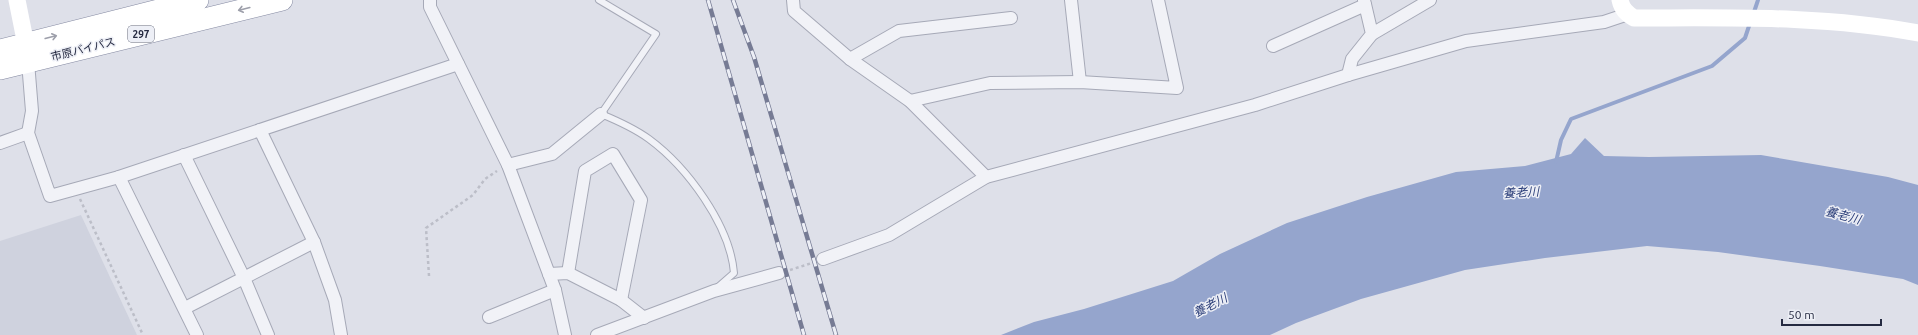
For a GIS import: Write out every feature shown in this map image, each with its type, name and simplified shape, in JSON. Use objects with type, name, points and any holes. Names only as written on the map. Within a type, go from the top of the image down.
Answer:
[{"type":"highway","name":"市原バイパス","points":[[0,70],[27,53],[198,0]]},
{"type":"highway","name":"市原バイパス","points":[[0,50],[27,53],[282,0]]},
{"type":"street","points":[[17,0],[27,53],[32,111],[28,133],[50,196],[119,177],[458,64]]},
{"type":"street","points":[[430,0],[430,7],[508,165],[555,290],[565,335]]},
{"type":"street","points":[[793,0],[794,11],[850,59],[910,101],[986,177]]},
{"type":"street","points":[[1071,0],[1080,82]]},
{"type":"street","points":[[910,101],[990,82],[1080,82],[1177,88],[1158,0]]},
{"type":"street","points":[[1348,75],[1352,59],[1372,34],[1430,0]]},
{"type":"street","points":[[1273,46],[1365,2],[1372,34]]},
{"type":"street","points":[[823,259],[889,235],[986,177],[1255,105],[1348,75],[1466,41],[1604,22],[1624,7],[1634,18],[1800,18],[1888,27],[1918,33]]},
{"type":"street","points":[[850,59],[899,31],[1011,18]]},
{"type":"street","points":[[508,165],[552,154],[601,114]]},
{"type":"street","points":[[260,130],[314,242],[335,300],[341,335]]},
{"type":"street","points":[[0,143],[28,133]]},
{"type":"street","points":[[568,273],[585,171],[613,154],[641,200],[621,300]]},
{"type":"street","points":[[184,155],[244,278],[268,335]]},
{"type":"street","points":[[119,177],[197,335]]},
{"type":"street","points":[[185,308],[314,242]]},
{"type":"street","points":[[597,335],[714,291],[782,272]]},
{"type":"street","points":[[549,274],[568,273],[621,300],[644,318]]},
{"type":"street","points":[[489,317],[555,290]]},
{"type":"lane","points":[[599,0],[656,34],[601,114],[629,126],[649,139],[672,158],[709,205],[726,237],[733,260],[734,273],[714,291]]},
{"type":"path","points":[[430,276],[426,228],[474,195],[485,179],[508,165]]},
{"type":"path","points":[[75,189],[143,335]]},
{"type":"path","points":[[782,272],[823,259]]},
{"type":"shaded area","points":[[81,215],[137,335],[0,335],[0,241]]},
{"type":"water","name":"養老川","points":[[1585,138],[1604,156],[1649,157],[1761,155],[1888,177],[1918,185],[1918,285],[1903,279],[1820,266],[1718,252],[1647,246],[1545,258],[1465,270],[1361,299],[1296,323],[1270,335],[1001,335],[1034,322],[1084,309],[1173,281],[1220,254],[1287,223],[1367,197],[1456,172],[1525,166],[1571,154]]},
{"type":"waterway","points":[[1753,15],[1758,0]]},
{"type":"waterway","points":[[1556,162],[1561,140],[1571,119],[1712,66],[1745,38],[1750,23]]},
{"type":"railway","points":[[708,0],[804,335]]},
{"type":"railway","points":[[733,0],[754,57],[836,335]]}]
